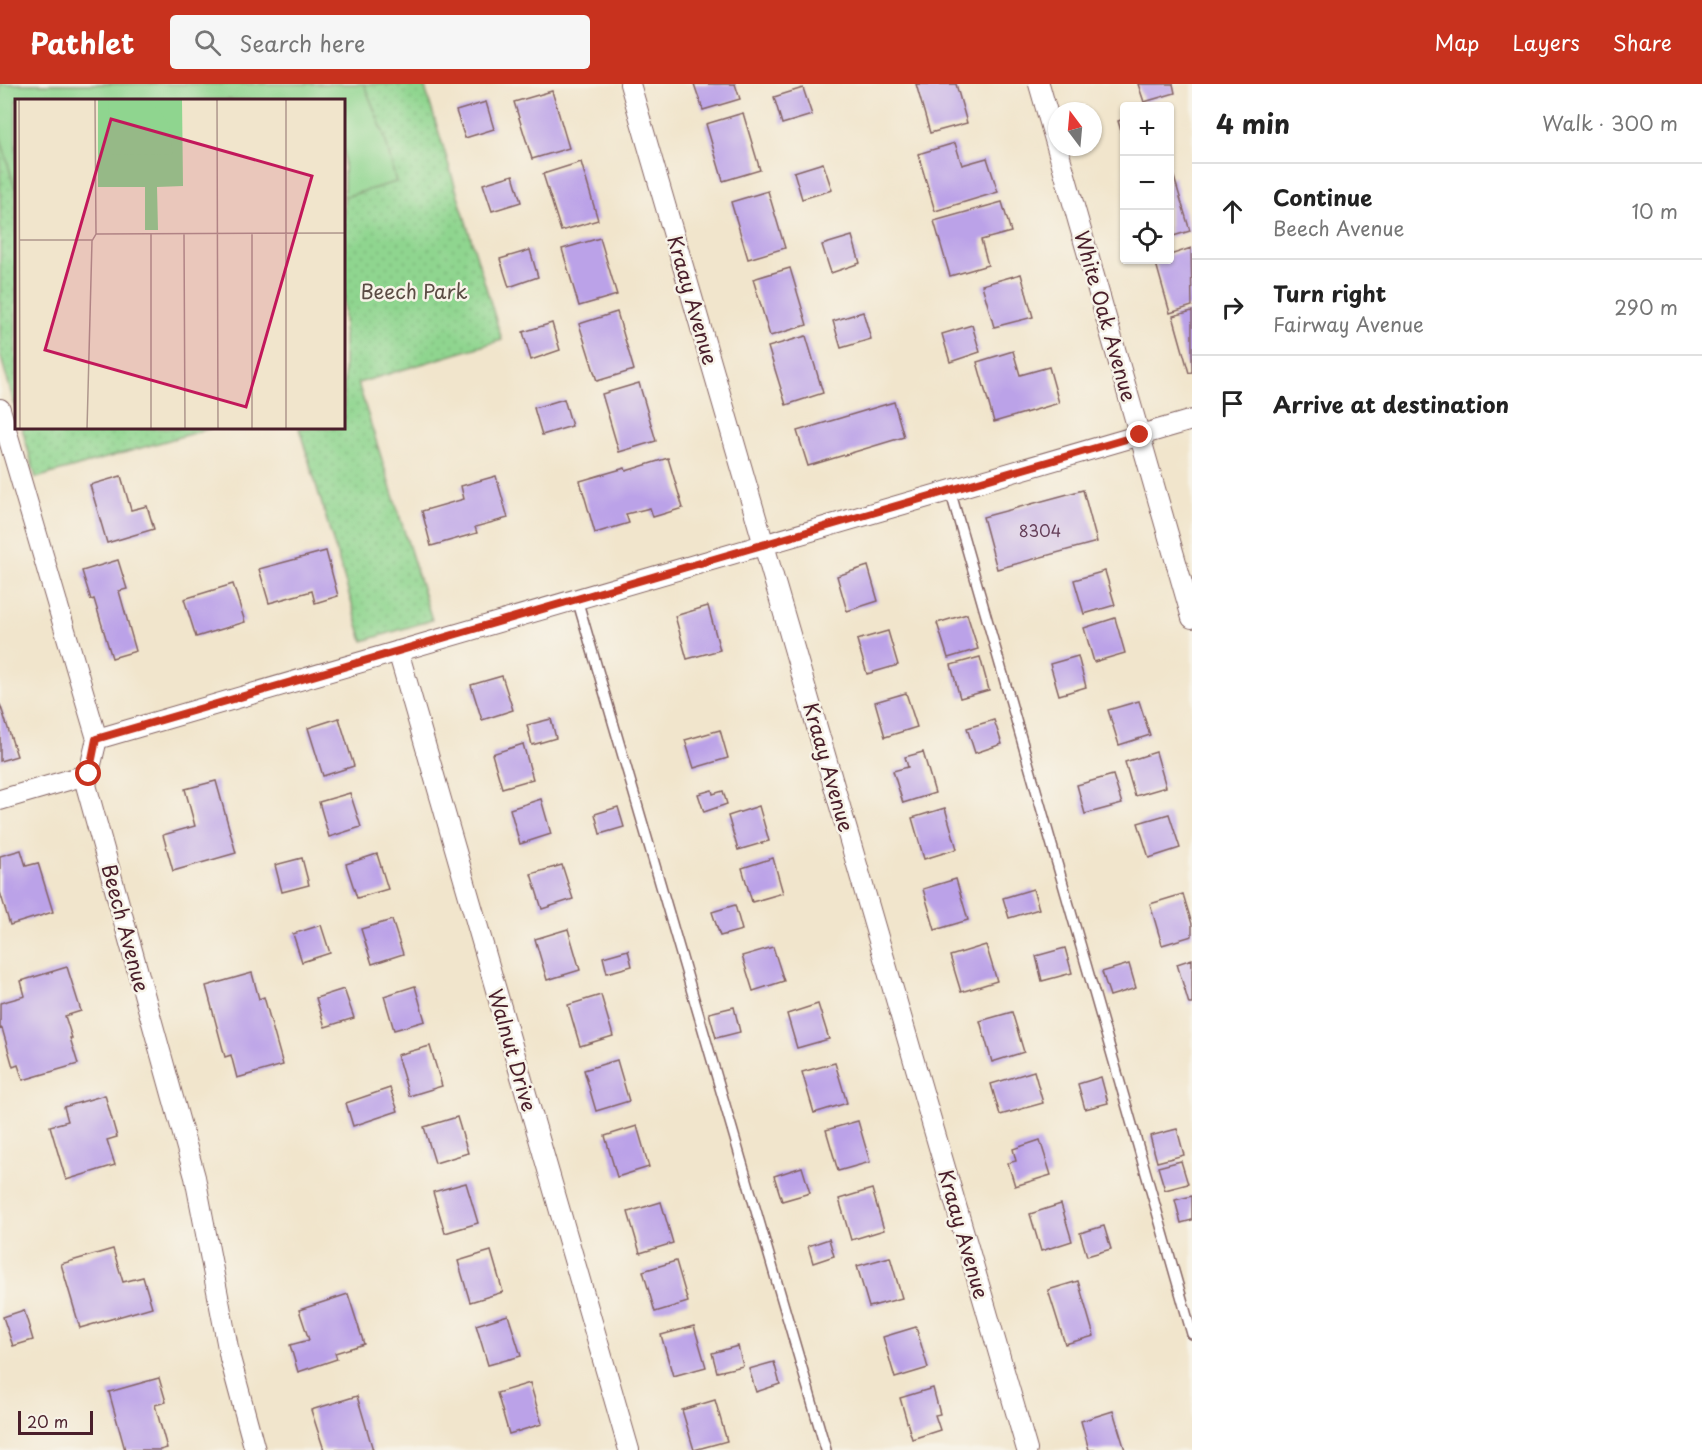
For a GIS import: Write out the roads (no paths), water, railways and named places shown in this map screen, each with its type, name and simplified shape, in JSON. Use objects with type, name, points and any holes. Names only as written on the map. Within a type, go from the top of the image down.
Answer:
[{"type":"street","name":"Kraay Avenue","points":[[630,84],[1027,1450]]},
{"type":"street","name":"White Oak Avenue","points":[[1039,84],[1192,618]]},
{"type":"street","name":"Beech Avenue","points":[[0,409],[96,739],[86,784],[195,1177],[230,1358],[255,1450]]},
{"type":"street","points":[[96,739],[1192,420]]},
{"type":"street","name":"Walnut Drive","points":[[398,651],[629,1450]]},
{"type":"street","points":[[0,800],[89,774]]},
{"type":"lane","points":[[950,490],[1192,1334]]},
{"type":"lane","points":[[577,599],[826,1450]]},
{"type":"park label","name":"Beech Park","points":[[414,291]]}]
